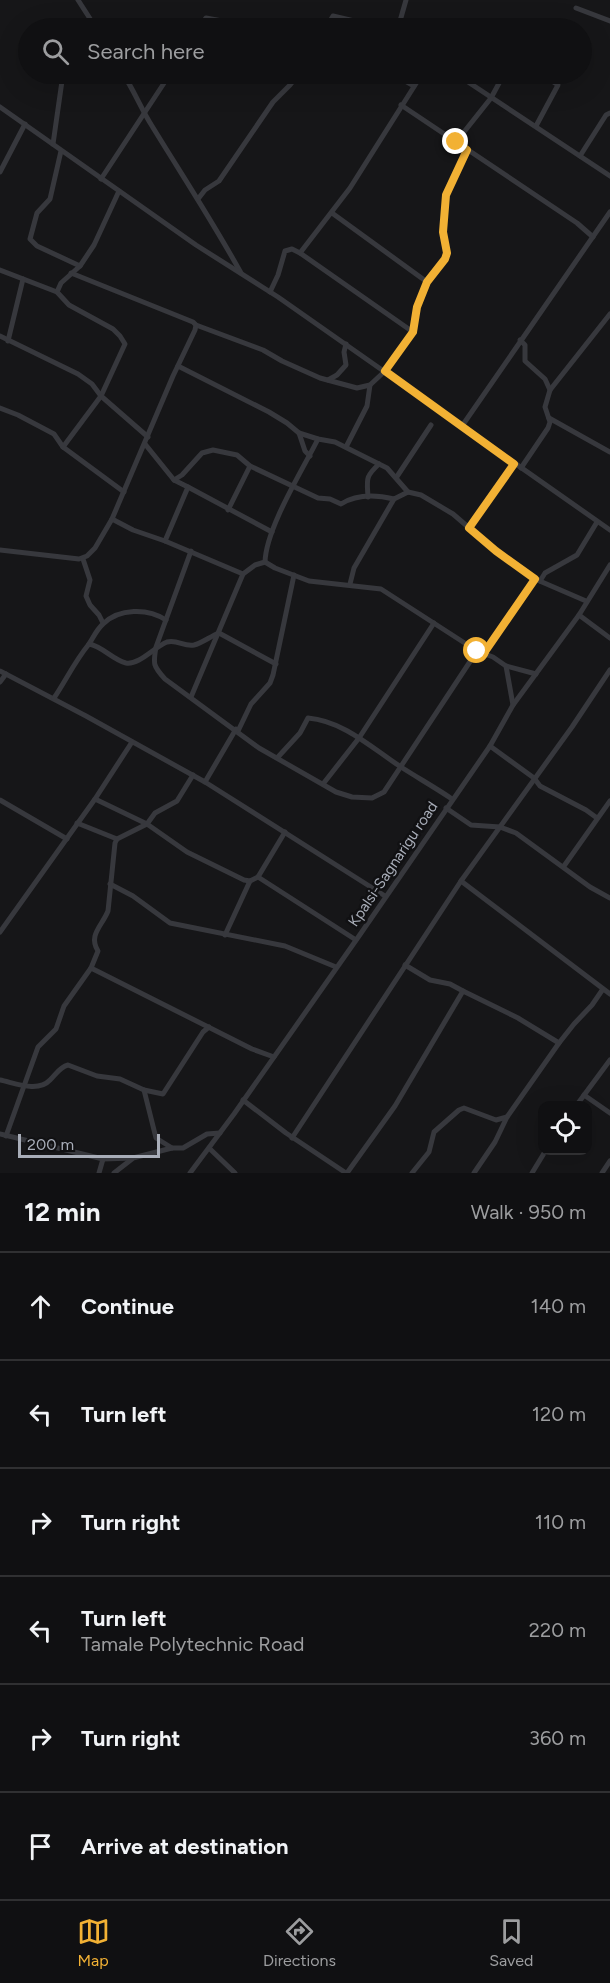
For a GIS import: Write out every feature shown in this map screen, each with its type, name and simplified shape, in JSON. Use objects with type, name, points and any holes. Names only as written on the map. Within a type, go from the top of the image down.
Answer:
[{"type":"street","points":[[78,0],[90,18]]},
{"type":"street","points":[[401,18],[406,0]]},
{"type":"street","points":[[576,8],[610,21]]},
{"type":"street","points":[[53,144],[62,84]]},
{"type":"street","points":[[130,84],[145,115],[198,199],[241,274]]},
{"type":"street","points":[[101,179],[164,84]]},
{"type":"street","points":[[198,199],[219,181],[273,102],[292,84]]},
{"type":"street","points":[[300,253],[350,188],[414,86],[410,84]]},
{"type":"street","points":[[471,84],[610,176]]},
{"type":"street","points":[[456,142],[491,98],[499,84]]},
{"type":"street","points":[[536,126],[558,85],[556,84]]},
{"type":"street","points":[[402,105],[577,223],[593,237]]},
{"type":"street","points":[[0,107],[101,179],[385,371],[610,530]]},
{"type":"street","points":[[580,156],[610,112]]},
{"type":"street","points":[[0,172],[26,124]]},
{"type":"street","points":[[71,273],[263,350],[282,361],[328,380],[357,388],[370,385],[385,371],[413,332],[417,307],[427,282],[445,259],[447,253],[443,232],[446,195],[467,150]]},
{"type":"street","points":[[61,151],[50,199],[37,213],[30,239],[37,246],[80,267]]},
{"type":"street","points":[[57,292],[61,283],[80,267],[94,245],[119,191]]},
{"type":"street","points":[[462,426],[610,212]]},
{"type":"street","points":[[332,213],[427,282]]},
{"type":"street","points":[[270,292],[285,251],[292,249],[413,332]]},
{"type":"street","points":[[0,270],[57,292],[69,305],[113,329],[124,344],[101,396],[63,447]]},
{"type":"street","points":[[8,340],[22,279]]},
{"type":"street","points":[[521,468],[548,428],[549,418],[545,407],[550,390],[610,314]]},
{"type":"street","points":[[83,559],[94,548],[112,519],[196,325]]},
{"type":"street","points":[[0,336],[78,374],[92,384],[101,396],[147,437]]},
{"type":"street","points":[[520,340],[525,345],[525,361],[545,380],[550,390]]},
{"type":"street","points":[[328,380],[337,375],[346,365],[344,352],[346,344]]},
{"type":"street","points":[[178,366],[269,412],[298,433],[330,440],[387,468],[408,492],[421,495],[453,514],[496,551],[538,580],[586,602]]},
{"type":"street","points":[[346,447],[367,406],[370,385]]},
{"type":"street","points":[[0,408],[42,426],[54,434],[63,447],[124,492]]},
{"type":"street","points":[[549,418],[610,452]]},
{"type":"street","points":[[396,478],[431,425]]},
{"type":"street","points":[[298,433],[305,451],[310,456]]},
{"type":"street","points":[[265,562],[265,549],[272,532],[318,439]]},
{"type":"street","points":[[145,444],[174,480],[272,532]]},
{"type":"street","points":[[174,480],[182,476],[202,453],[213,450],[237,455],[250,466],[318,498],[330,499],[341,504],[347,500],[368,497],[382,496],[394,499]]},
{"type":"street","points":[[368,497],[366,485],[368,474],[379,464]]},
{"type":"street","points":[[469,528],[514,464]]},
{"type":"street","points":[[228,510],[250,466]]},
{"type":"street","points":[[165,541],[188,488]]},
{"type":"street","points":[[350,584],[354,568],[394,499],[408,492]]},
{"type":"street","points":[[112,519],[133,530],[191,551],[243,574]]},
{"type":"street","points":[[484,653],[538,580],[545,573],[577,555],[597,522]]},
{"type":"street","points":[[0,550],[83,559]]},
{"type":"street","points":[[191,551],[156,647],[153,663],[165,679],[259,748],[336,792],[352,797],[372,798],[384,792],[477,651]]},
{"type":"street","points":[[83,559],[90,580],[86,596],[103,623]]},
{"type":"street","points":[[191,697],[243,574],[255,565],[265,562],[309,581],[381,589],[477,651],[506,666],[536,674]]},
{"type":"street","name":"Kpalsi-Sagnarigu road","points":[[190,1173],[356,940],[490,746],[513,705],[579,615],[586,602],[608,575],[610,565]]},
{"type":"street","points":[[205,782],[251,705],[270,683],[294,575]]},
{"type":"street","points":[[54,698],[66,681],[73,665],[103,623],[122,614],[133,612],[157,614],[166,620]]},
{"type":"street","points":[[579,615],[609,636]]},
{"type":"street","points":[[323,784],[359,738],[434,623]]},
{"type":"street","points":[[89,644],[125,663],[136,662],[156,647],[173,641],[194,645],[219,633]]},
{"type":"street","points":[[219,633],[276,664]]},
{"type":"street","points":[[506,666],[513,705]]},
{"type":"street","points":[[292,1138],[461,881],[610,670]]},
{"type":"street","points":[[0,682],[3,672],[193,775],[385,896]]},
{"type":"street","points":[[278,757],[300,733],[308,718],[331,723],[359,738],[400,767],[453,799]]},
{"type":"street","points":[[0,932],[95,799],[132,742]]},
{"type":"street","points":[[490,746],[534,778],[540,786],[597,818]]},
{"type":"street","points":[[193,775],[177,801],[155,813],[147,824],[117,839],[113,849],[108,911],[93,940],[98,951],[91,968],[64,1006],[52,1035],[38,1047],[3,1135],[103,1159],[118,1160],[172,1148],[183,1148],[207,1134],[220,1133]]},
{"type":"street","points":[[95,799],[147,824],[187,852],[244,880],[250,881],[258,877],[285,832]]},
{"type":"street","points":[[0,800],[67,839]]},
{"type":"street","points":[[564,866],[610,801]]},
{"type":"street","points":[[446,808],[471,825],[500,827],[516,833],[610,898]]},
{"type":"street","points":[[77,823],[117,839]]},
{"type":"street","points":[[258,877],[356,940]]},
{"type":"street","points":[[225,935],[250,881]]},
{"type":"street","points":[[461,881],[610,994]]},
{"type":"street","points":[[110,884],[133,896],[170,924],[285,946],[336,967]]},
{"type":"street","points":[[405,965],[430,980],[450,984],[518,1018],[559,1043]]},
{"type":"street","points":[[91,968],[252,1049],[274,1057]]},
{"type":"street","points":[[474,1173],[495,1142],[507,1117],[559,1043],[603,989]]},
{"type":"street","points":[[243,1100],[292,1138],[347,1173],[395,1106],[463,991]]},
{"type":"street","points":[[0,1080],[41,1086],[48,1083],[64,1066],[68,1065],[96,1076],[120,1079],[144,1090],[163,1094],[203,1032],[209,1027]]},
{"type":"street","points":[[580,1101],[610,1060]]},
{"type":"street","points":[[144,1090],[156,1138],[172,1148]]},
{"type":"street","points":[[584,1095],[610,1113]]},
{"type":"street","points":[[412,1173],[429,1152],[434,1132],[459,1110],[464,1108],[496,1120],[507,1117]]},
{"type":"street","points":[[209,1148],[235,1173]]},
{"type":"street","points":[[532,1173],[543,1155]]},
{"type":"street","points":[[114,1173],[133,1158]]},
{"type":"street","points":[[99,1173],[103,1159]]},
{"type":"street","points":[[602,1173],[610,1161]]},
{"type":"route","points":[[456,142],[467,150],[446,195],[443,232],[447,253],[427,282],[417,307],[413,332],[385,371],[514,464],[469,528],[535,579],[484,653],[477,651]]}]
